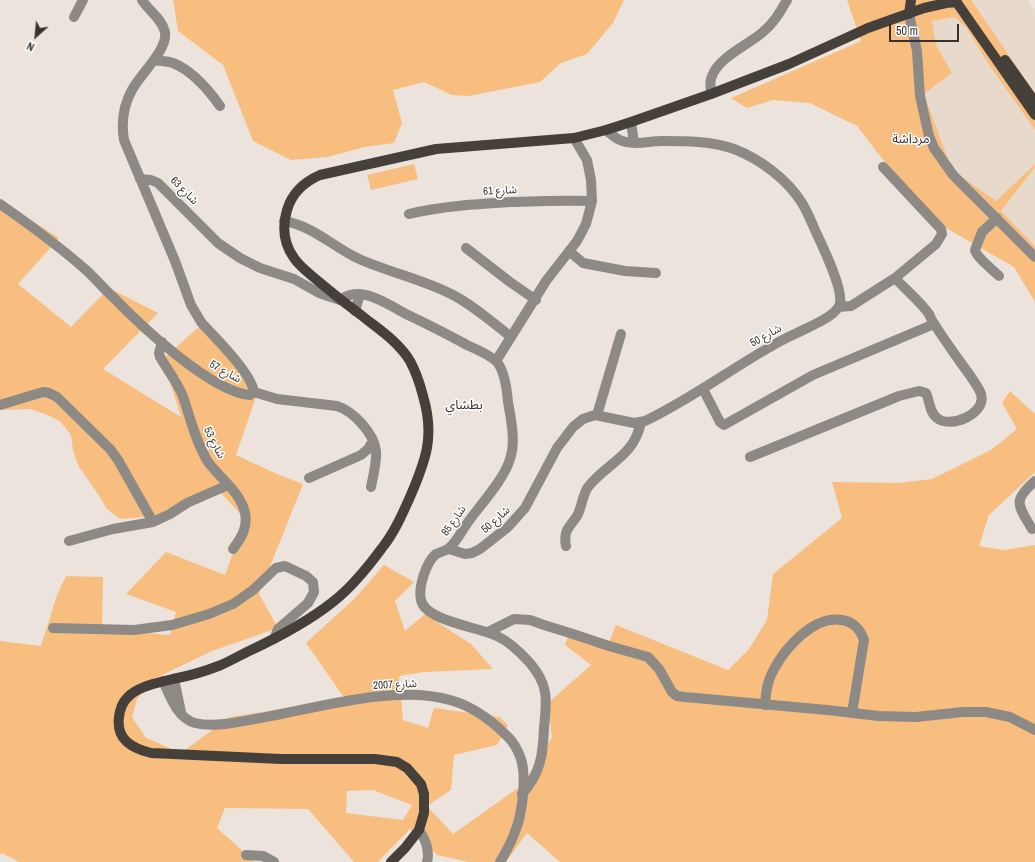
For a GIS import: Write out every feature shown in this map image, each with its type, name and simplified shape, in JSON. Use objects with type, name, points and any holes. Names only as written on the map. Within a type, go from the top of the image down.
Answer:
[{"type":"main road","points":[[909,14],[912,0]]},
{"type":"main road","points":[[391,862],[405,848],[419,830],[424,813],[424,794],[421,784],[407,768],[397,762],[375,759],[281,759],[150,753],[127,743],[118,727],[119,713],[122,704],[137,690],[163,681],[221,665],[274,639],[334,601],[365,570],[396,528],[421,472],[426,456],[428,441],[428,418],[416,372],[410,361],[390,338],[340,300],[302,268],[290,253],[284,233],[284,221],[288,207],[295,194],[303,184],[320,175],[436,150],[574,138],[606,130],[711,94],[789,64],[862,31],[935,5],[959,1],[1035,102]]},
{"type":"main road","points":[[976,24],[1035,115]]},
{"type":"street","points":[[74,17],[83,0]]},
{"type":"street","points":[[140,179],[125,144],[122,120],[125,106],[132,90],[164,44],[165,33],[159,21],[142,0]]},
{"type":"street","points":[[711,94],[711,80],[716,68],[722,62],[762,34],[773,23],[787,0]]},
{"type":"street","points":[[909,14],[917,51],[920,96],[929,136],[934,148],[953,176],[1035,257]]},
{"type":"street","points":[[154,60],[172,63],[183,68],[203,84],[220,106]]},
{"type":"street","points":[[631,122],[634,144]]},
{"type":"street","points":[[606,130],[620,140],[634,144],[662,141],[707,143],[726,146],[763,164],[781,178],[801,202],[822,245],[840,295],[839,307],[851,306],[895,278],[936,244],[942,234],[941,229],[883,167]]},
{"type":"street","points":[[340,300],[349,294],[360,294],[375,298],[496,361],[536,300],[546,281],[577,241],[584,229],[592,201],[590,169],[587,160],[574,138]]},
{"type":"street","name":"شارع 63","points":[[140,179],[158,182],[218,243],[240,258],[260,268],[294,279],[319,293],[340,300]]},
{"type":"street","name":"شارع 57","points":[[0,204],[57,245],[88,272],[125,309],[188,363],[226,388],[241,394],[250,395],[254,392],[253,384],[244,371],[195,314],[175,261],[140,179]]},
{"type":"street","name":"شارع 61","points":[[409,214],[455,206],[544,201],[592,201]]},
{"type":"street","points":[[997,218],[982,232],[975,250],[978,257],[991,267],[999,276]]},
{"type":"street","points":[[284,221],[295,222],[310,229],[359,259],[437,287],[458,297],[511,338]]},
{"type":"street","points":[[466,248],[536,300]]},
{"type":"street","points":[[569,251],[582,263],[625,271],[656,273]]},
{"type":"street","points":[[750,457],[872,406],[899,396],[919,391],[926,393],[932,412],[935,417],[941,421],[951,421],[967,417],[975,413],[981,402],[981,393],[928,313],[895,278]]},
{"type":"street","points":[[355,311],[360,294]]},
{"type":"street","name":"شارع 50","points":[[449,549],[464,554],[472,553],[480,549],[508,527],[525,508],[557,448],[569,432],[583,419],[589,416],[597,415],[634,423],[645,421],[703,389],[770,346],[824,319],[839,307]]},
{"type":"street","points":[[703,389],[720,422],[724,426],[813,375],[934,324]]},
{"type":"street","points":[[597,415],[622,334]]},
{"type":"street","name":"شارع 53","points":[[162,342],[159,353],[160,357],[181,393],[202,452],[208,462],[242,504],[245,512],[246,520],[243,535],[233,549]]},
{"type":"street","name":"شارع 85","points":[[496,361],[505,382],[509,407],[512,438],[510,459],[494,487],[449,549],[437,554],[433,558],[423,577],[420,588],[420,596],[421,603],[428,611],[436,616],[488,632],[508,643],[525,657],[542,680],[546,703],[542,759],[533,781],[522,794]]},
{"type":"street","points":[[0,405],[43,392],[57,397],[110,449],[118,460],[153,522]]},
{"type":"street","points":[[254,392],[277,399],[325,404],[343,408],[359,420],[373,441],[376,452],[371,488]]},
{"type":"street","points":[[566,546],[566,530],[576,516],[587,489],[600,475],[623,456],[632,445],[637,436],[641,422]]},
{"type":"street","points":[[309,478],[361,455],[368,450],[373,441]]},
{"type":"street","points":[[1032,529],[1020,508],[1019,498],[1035,481]]},
{"type":"street","points":[[69,541],[113,529],[153,522],[201,496],[228,485]]},
{"type":"street","points":[[53,628],[134,630],[172,625],[209,614],[233,604],[253,590],[276,568],[285,566],[306,576],[313,582],[314,592],[308,603],[278,629],[274,639]]},
{"type":"street","points":[[488,632],[514,619],[530,620],[544,626],[648,657],[659,669],[672,692],[677,696],[880,716],[916,718],[963,712],[986,712],[1010,717],[1035,730]]},
{"type":"street","points":[[765,705],[768,682],[787,650],[807,630],[819,623],[834,619],[848,621],[860,631],[864,640],[852,713]]},
{"type":"street","points":[[174,679],[182,714]]},
{"type":"street","name":"شارع 2007","points":[[163,681],[176,708],[190,721],[195,723],[217,724],[236,722],[382,696],[422,695],[450,700],[479,713],[511,739],[520,757],[523,769],[519,819],[516,830],[500,862]]},
{"type":"street","points":[[419,830],[427,844],[429,856],[427,862]]},
{"type":"street","points":[[246,855],[263,856],[274,862]]},
{"type":"shaded area","points":[[173,0],[624,0],[613,23],[587,54],[561,63],[540,82],[469,96],[452,95],[424,82],[393,90],[402,123],[394,143],[365,147],[327,157],[291,160],[253,141],[223,65],[178,31]]},
{"type":"shaded area","points":[[847,0],[971,0],[1035,93],[1035,130],[989,65],[967,29],[955,17],[932,21],[936,45],[952,73],[924,94],[952,170],[996,201],[1035,164],[1035,167],[1001,211],[1035,246],[1035,302],[1014,267],[939,224],[897,178],[857,126],[810,103],[773,100],[747,108],[731,98],[861,41]]},
{"type":"shaded area","points":[[971,0],[1028,0],[1031,6],[1035,9],[1035,93]]},
{"type":"shaded area","points":[[955,17],[967,29],[989,65],[1035,130],[1035,164],[996,201],[952,170],[924,94],[952,73],[936,45],[932,21]]},
{"type":"shaded area","points":[[414,164],[418,179],[371,190],[367,175]]},
{"type":"shaded area","points":[[1035,167],[1035,246],[1001,211]]},
{"type":"shaded area","points":[[3,202],[59,238],[18,284],[71,327],[109,288],[158,313],[103,369],[181,417],[163,359],[200,326],[243,376],[258,391],[236,455],[303,484],[259,594],[278,628],[212,651],[154,679],[137,699],[132,717],[146,738],[181,753],[230,717],[345,699],[306,643],[355,598],[384,565],[414,582],[395,601],[405,631],[425,614],[471,644],[493,669],[424,672],[399,676],[403,720],[428,728],[434,708],[500,717],[508,726],[497,745],[454,755],[451,790],[427,806],[453,834],[528,781],[552,737],[547,704],[591,665],[565,645],[569,634],[607,647],[616,625],[728,670],[749,649],[767,620],[773,574],[842,518],[832,482],[898,483],[932,479],[991,450],[1017,429],[1002,403],[1010,391],[1035,414],[1035,472],[989,515],[979,546],[1004,550],[1035,545],[1035,862],[560,862],[527,833],[506,862],[468,862],[437,855],[410,829],[378,862],[354,862],[308,809],[225,808],[217,828],[255,862],[19,862],[2,853],[0,855],[0,641],[41,646],[57,595],[66,576],[103,577],[102,629],[170,635],[176,612],[126,594],[166,552],[225,575],[245,519],[220,492],[167,515],[120,519],[107,509],[79,467],[73,451],[71,435],[60,421],[30,409],[0,410],[0,207]],"holes":[[[373,790],[412,805],[403,820],[346,813],[347,791]]]},
{"type":"district","name":"مرداشة","points":[[911,140]]},
{"type":"district","name":"بطشاي","points":[[464,406]]}]
